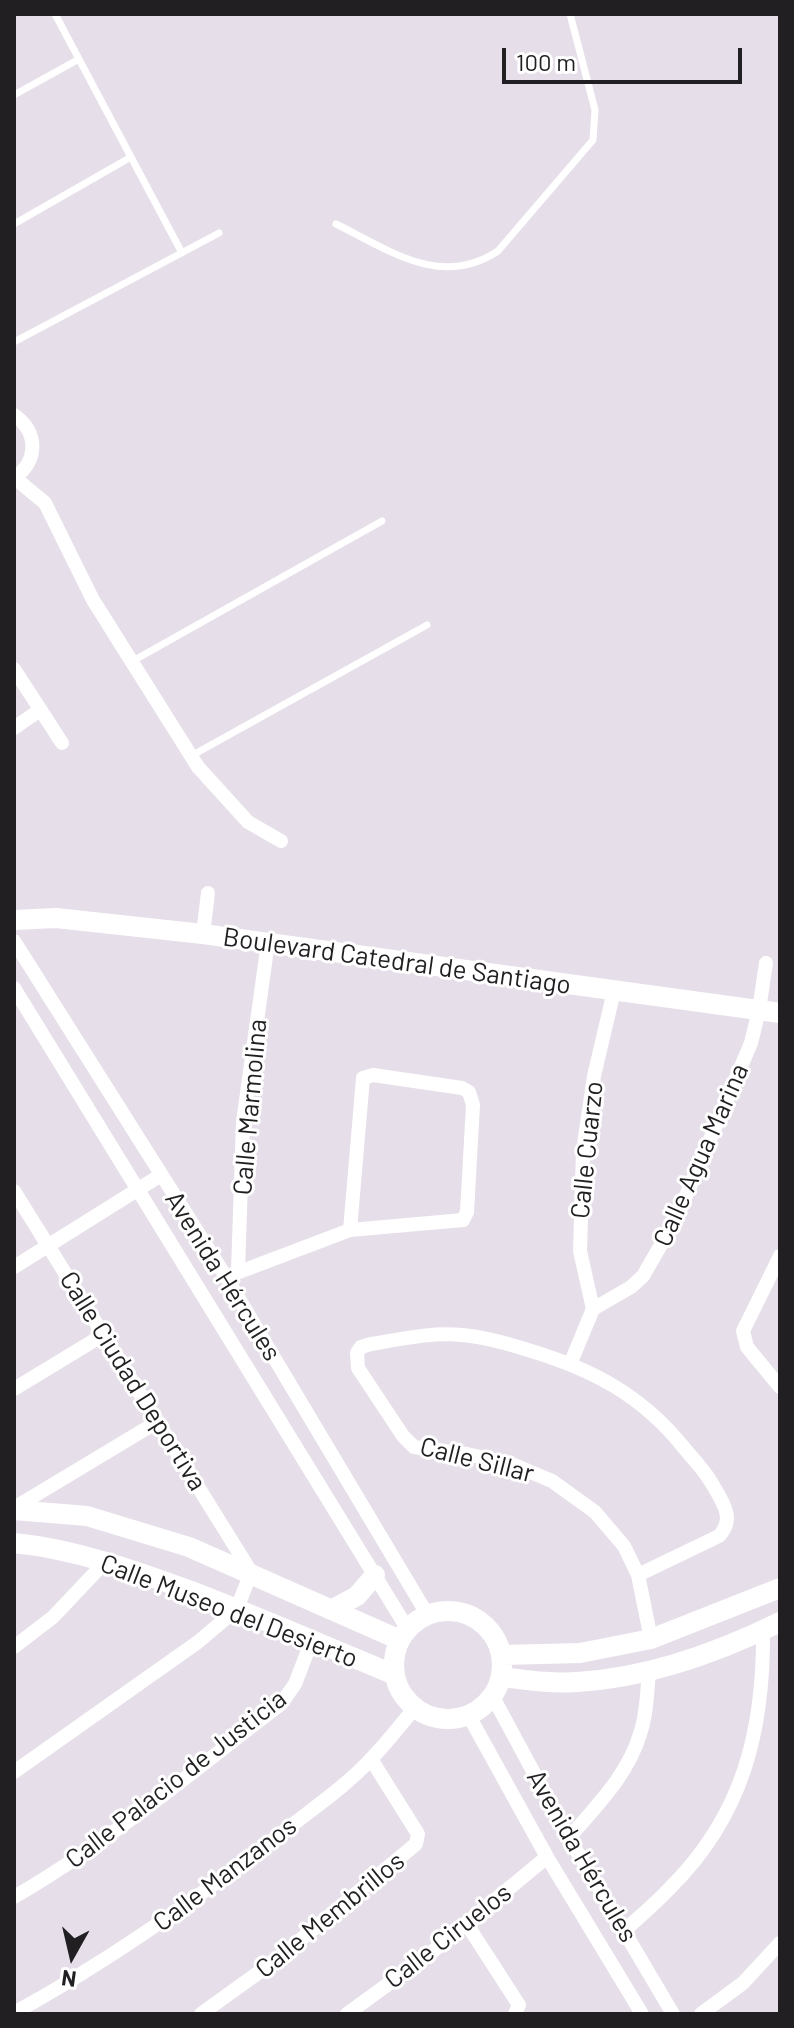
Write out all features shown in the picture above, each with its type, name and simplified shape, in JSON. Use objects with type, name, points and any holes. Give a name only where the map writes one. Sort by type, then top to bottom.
[{"type":"street","points":[[14,415],[30,430],[33,442],[30,463],[14,478],[45,503],[93,600],[191,756],[248,822],[281,841]]},
{"type":"street","points":[[14,669],[62,743]]},
{"type":"street","points":[[14,728],[40,710]]},
{"type":"street","points":[[203,934],[208,893]]},
{"type":"street","name":"Boulevard Catedral de Santiago","points":[[14,920],[56,918],[203,934],[770,1012]]},
{"type":"street","name":"Avenida Hércules","points":[[14,941],[161,1175],[232,1274],[427,1614]]},
{"type":"street","name":"Calle Marmolina","points":[[232,1274],[243,1122],[268,942]]},
{"type":"street","name":"Calle Agua Marina","points":[[593,1309],[631,1287],[654,1261],[688,1193],[735,1082],[770,1012],[766,963]]},
{"type":"street","name":"Avenida Hércules","points":[[14,988],[345,1525],[375,1575],[404,1634]]},
{"type":"street","name":"Calle Cuarzo","points":[[593,1309],[580,1251],[583,1151],[594,1076],[614,991]]},
{"type":"street","points":[[232,1274],[350,1230],[463,1220],[467,1212],[473,1105],[469,1092],[462,1088],[373,1075],[363,1078],[350,1230]]},
{"type":"street","points":[[14,1267],[161,1175]]},
{"type":"street","name":"Calle Ciudad Deportiva","points":[[14,1191],[251,1572]]},
{"type":"street","points":[[780,1256],[743,1331],[747,1347],[780,1387]]},
{"type":"street","points":[[571,1362],[593,1309]]},
{"type":"street","name":"Calle Sillar","points":[[638,1575],[719,1536],[726,1528],[727,1510],[708,1477],[671,1431],[626,1391],[571,1362],[494,1340],[435,1334],[361,1347],[357,1353],[358,1368],[408,1442],[422,1449],[467,1454],[514,1465],[552,1481],[595,1512],[624,1546],[638,1575],[651,1639]]},
{"type":"street","points":[[14,1389],[103,1335]]},
{"type":"street","points":[[14,1509],[157,1422]]},
{"type":"street","name":"Calle Museo del Desierto","points":[[14,1509],[87,1516],[189,1547],[331,1610],[404,1634]]},
{"type":"street","name":"Calle Museo del Desierto","points":[[14,1543],[106,1561],[237,1609],[395,1675]]},
{"type":"street","points":[[14,1647],[53,1617],[106,1561]]},
{"type":"street","points":[[14,1772],[198,1642],[237,1609],[251,1572]]},
{"type":"street","points":[[331,1610],[357,1596],[375,1575]]},
{"type":"street","points":[[503,1655],[580,1653],[651,1639],[780,1588]]},
{"type":"street","points":[[451,1610],[475,1617],[494,1633],[503,1655],[502,1677],[493,1697],[469,1716],[440,1719],[415,1708],[402,1693],[395,1675],[395,1653],[404,1634],[427,1614],[451,1610]]},
{"type":"street","points":[[502,1677],[580,1682],[649,1671],[694,1658],[772,1626]]},
{"type":"street","points":[[624,1931],[671,1888],[708,1843],[736,1794],[757,1728],[772,1626]]},
{"type":"street","name":"Calle Palacio de Justicia","points":[[14,1897],[116,1830],[281,1704],[295,1684],[312,1640]]},
{"type":"street","points":[[569,1838],[620,1777],[633,1755],[645,1711],[649,1671]]},
{"type":"street","name":"Avenida Hércules","points":[[493,1697],[569,1838],[673,2014]]},
{"type":"street","name":"Calle Manzanos","points":[[14,2013],[151,1930],[234,1870],[347,1781],[371,1759],[415,1708]]},
{"type":"street","name":"Avenida Hércules","points":[[469,1716],[547,1857],[642,2014]]},
{"type":"street","name":"Calle Membrillos","points":[[201,2014],[276,1960],[416,1844],[418,1834],[371,1759]]},
{"type":"street","name":"Calle Ciruelos","points":[[347,2014],[547,1857]]},
{"type":"street","points":[[466,1923],[519,2005],[515,2014]]},
{"type":"street","points":[[701,2014],[743,1983],[780,1943]]},
{"type":"lane","points":[[55,14],[182,253]]},
{"type":"lane","points":[[336,224],[413,262],[438,268],[461,268],[481,262],[498,251],[593,140],[595,110],[570,14]]},
{"type":"lane","points":[[14,95],[79,59]]},
{"type":"lane","points":[[14,224],[131,157]]},
{"type":"lane","points":[[14,342],[219,233]]},
{"type":"lane","points":[[131,662],[382,521]]},
{"type":"lane","points":[[191,756],[427,625]]}]
